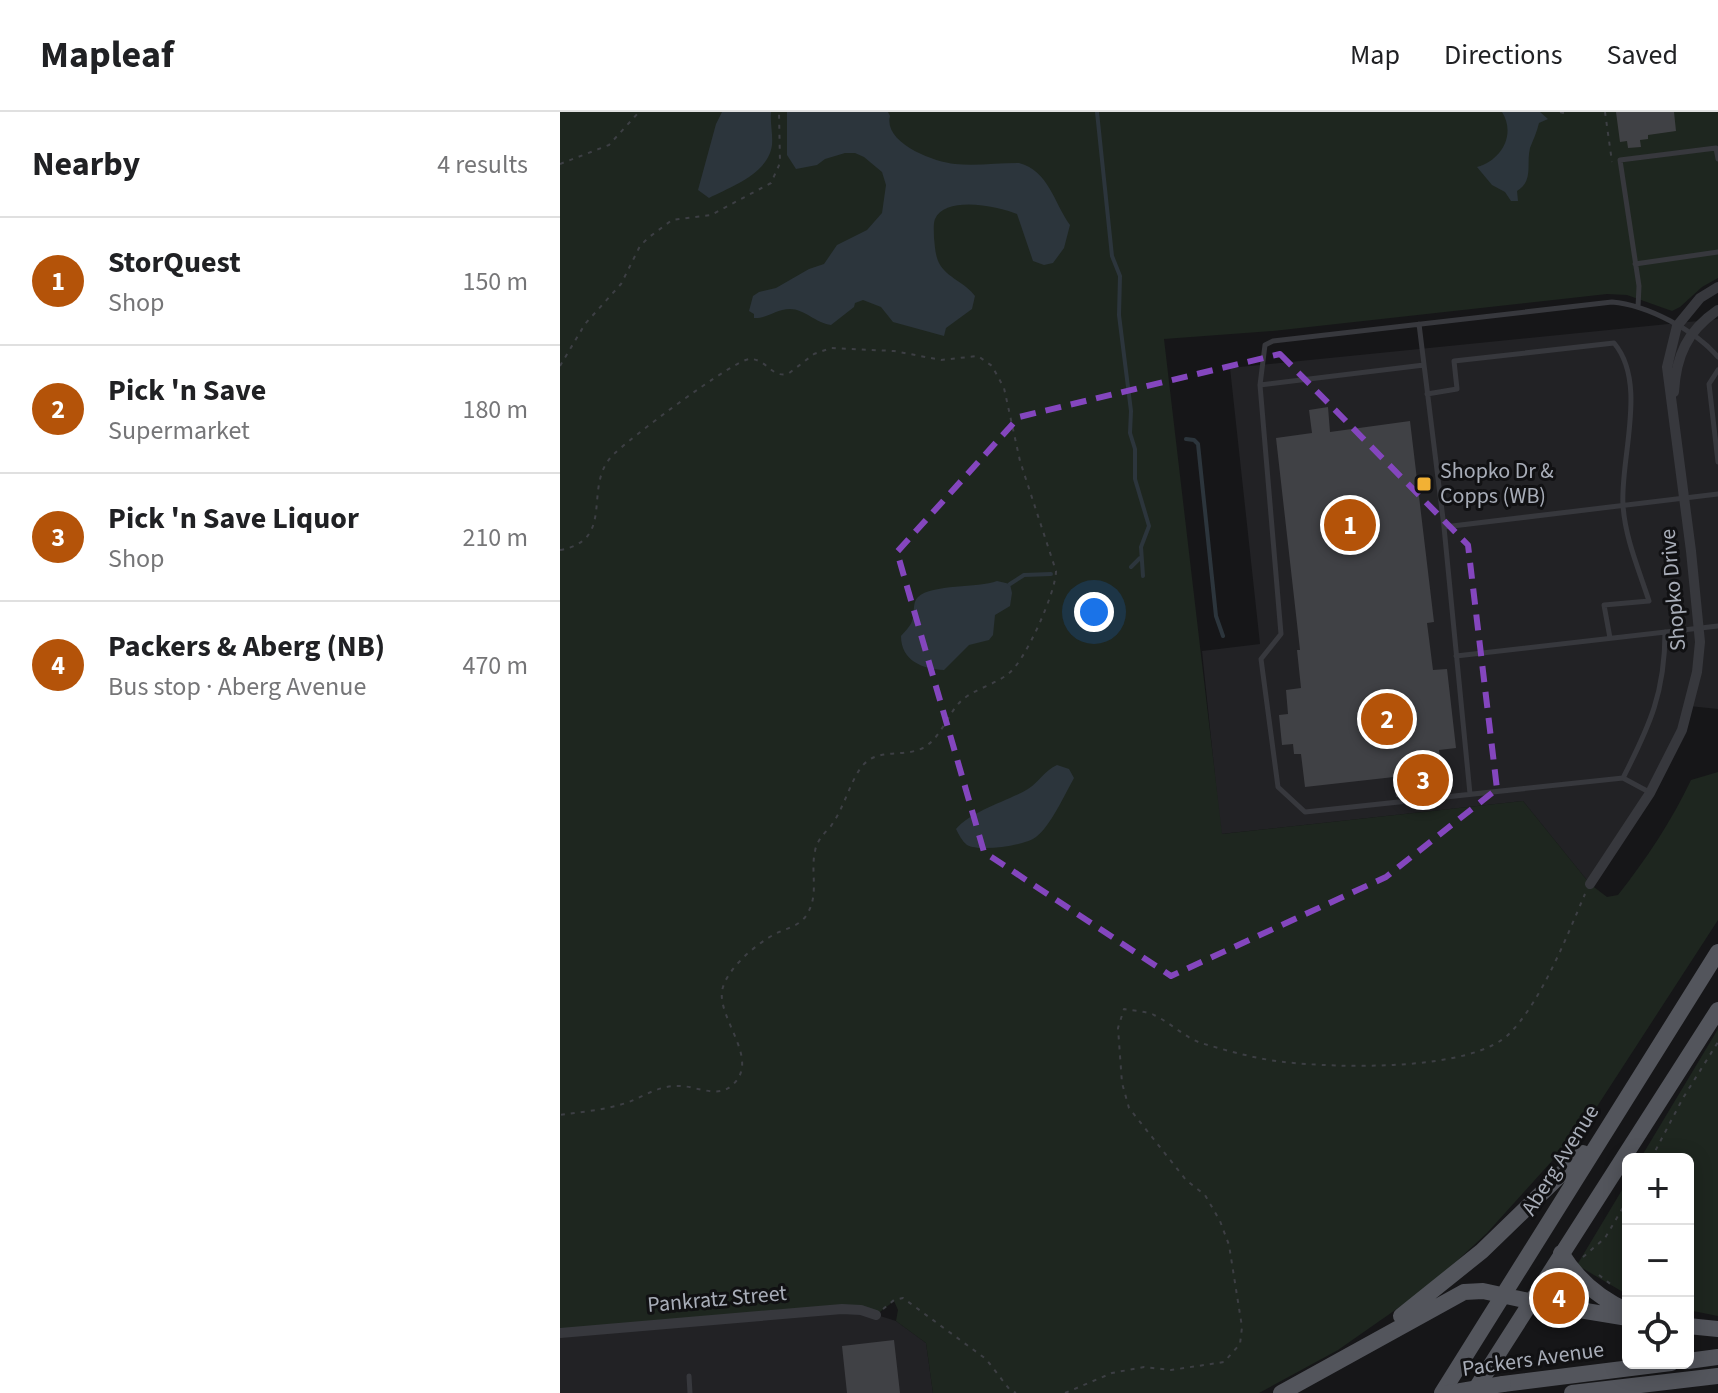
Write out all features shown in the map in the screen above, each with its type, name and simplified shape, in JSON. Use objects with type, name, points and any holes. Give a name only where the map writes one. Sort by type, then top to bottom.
[{"type":"main road","name":"Aberg Avenue","points":[[1442,1393],[1718,952]]},
{"type":"main road","points":[[1473,1393],[1718,1010]]},
{"type":"main road","points":[[1339,1360],[1420,1303],[1482,1251],[1603,1132]]},
{"type":"main road","points":[[1561,1253],[1582,1281],[1622,1308]]},
{"type":"main road","points":[[1281,1393],[1459,1294],[1479,1291],[1622,1317]]},
{"type":"main road","points":[[1694,1327],[1718,1329]]},
{"type":"main road","points":[[1450,1393],[1468,1365],[1471,1347]]},
{"type":"main road","points":[[1694,1360],[1718,1357]]},
{"type":"main road","name":"Packers Avenue","points":[[1450,1393],[1623,1369]]},
{"type":"main road","name":"Packers Avenue","points":[[1572,1393],[1718,1376]]},
{"type":"street","name":"Shopko Drive","points":[[1590,884],[1650,793],[1686,717],[1697,672],[1699,628],[1667,367],[1677,326],[1700,298],[1718,287]]},
{"type":"street","name":"Shopko Drive","points":[[1673,410],[1679,357],[1690,335],[1718,310]]},
{"type":"street","name":"Pankratz Street","points":[[560,1333],[842,1309],[876,1315]]},
{"type":"lane","points":[[1638,307],[1639,286],[1620,160],[1716,148],[1718,159]]},
{"type":"lane","points":[[1635,264],[1718,252]]},
{"type":"lane","points":[[1650,793],[1623,778],[1305,812],[1278,787],[1261,659],[1281,634],[1260,385],[1262,352],[1265,345],[1273,341],[1612,302],[1638,307],[1677,326],[1718,357]]},
{"type":"lane","points":[[1419,324],[1444,527],[1470,794]]},
{"type":"lane","points":[[1427,394],[1457,389],[1454,361],[1614,343],[1623,353],[1631,404],[1623,506],[1649,601],[1604,605],[1610,638]]},
{"type":"lane","points":[[1260,385],[1424,365]]},
{"type":"lane","points":[[1718,370],[1709,384],[1715,410],[1718,462]]},
{"type":"lane","points":[[1444,527],[1718,494]]},
{"type":"lane","points":[[1456,656],[1718,626]]},
{"type":"lane","points":[[1623,778],[1649,728],[1659,695],[1665,664],[1665,632]]},
{"type":"lane","points":[[689,1376],[690,1393]]},
{"type":"path","points":[[560,164],[609,145],[639,112]]},
{"type":"path","points":[[560,366],[585,324],[621,284],[640,246],[648,238],[672,220],[711,215],[771,183],[780,163],[779,112]]},
{"type":"path","points":[[1560,112],[1568,114]]},
{"type":"path","points":[[1605,112],[1611,161],[1621,165]]},
{"type":"path","points":[[560,550],[581,544],[591,532],[603,469],[615,453],[684,398],[742,360],[755,359],[782,376],[822,349],[879,350],[941,360],[978,356],[992,366],[1009,399],[1020,461],[1056,571],[1054,587],[1019,664],[1008,675],[964,699],[928,745],[913,752],[878,755],[865,763],[837,817],[818,841],[814,856],[813,895],[807,914],[793,927],[765,941],[726,979],[723,1007],[742,1058],[733,1084],[720,1092],[677,1086],[662,1088],[623,1104],[560,1115]]},
{"type":"path","points":[[1065,1393],[1112,1373],[1144,1367],[1171,1370],[1224,1362],[1240,1344],[1242,1327],[1229,1245],[1220,1221],[1205,1195],[1186,1180],[1129,1108],[1122,1083],[1118,1028],[1124,1009],[1152,1013],[1199,1042],[1255,1058],[1287,1063],[1392,1065],[1459,1058],[1484,1050],[1509,1034],[1542,987],[1590,884]]},
{"type":"path","points":[[1654,1153],[1683,1098],[1718,1042]]},
{"type":"path","points":[[1599,1275],[1618,1290]]},
{"type":"path","points":[[876,1315],[894,1300],[903,1298],[986,1359],[1010,1390],[1016,1393]]},
{"type":"highlighted area","points":[[1280,354],[1468,545],[1497,789],[1386,877],[1171,976],[984,852],[897,552],[1019,417]]},
{"type":"shaded area","points":[[560,112],[1718,112],[1718,278],[1672,311],[1627,295],[1607,294],[1273,331],[1164,339],[1222,834],[1523,801],[1590,884],[1607,897],[1618,895],[1639,867],[1667,825],[1691,780],[1718,772],[1718,920],[1587,1122],[1487,1233],[1431,1285],[1338,1350],[1259,1393],[933,1393],[926,1343],[896,1321],[898,1310],[894,1301],[876,1315],[861,1310],[560,1333]]},
{"type":"shaded area","points":[[722,112],[771,112],[772,145],[764,164],[756,171],[709,198],[698,190]]},
{"type":"shaded area","points":[[787,112],[888,112],[894,135],[923,155],[955,164],[1019,163],[1029,167],[1044,180],[1070,225],[1064,248],[1053,263],[1044,265],[1033,261],[1017,214],[973,204],[950,207],[934,221],[937,257],[947,273],[975,296],[972,309],[946,328],[944,336],[893,322],[881,307],[863,300],[855,303],[831,325],[790,309],[754,318],[749,311],[753,296],[824,264],[837,245],[867,230],[882,213],[886,185],[882,172],[864,157],[845,153],[817,165],[796,169],[787,155]]},
{"type":"shaded area","points":[[1502,112],[1540,112],[1548,119],[1539,123],[1530,148],[1528,177],[1517,191],[1518,201],[1511,201],[1477,167],[1493,159],[1504,145],[1508,129]]},
{"type":"shaded area","points":[[1718,319],[1718,709],[1689,706],[1682,730],[1590,884],[1523,801],[1221,834],[1202,651],[1260,644],[1230,368]]},
{"type":"shaded area","points":[[997,581],[1010,584],[1012,593],[1010,606],[995,615],[993,635],[989,640],[969,645],[944,670],[928,668],[909,657],[901,636],[911,623],[918,597],[934,590]]},
{"type":"shaded area","points":[[1057,765],[1069,769],[1074,778],[1052,818],[1036,837],[1022,843],[991,848],[973,847],[964,842],[956,829],[963,823],[1028,789]]},
{"type":"shaded area","points":[[1718,1029],[1718,1316],[1694,1311],[1694,1153],[1644,1153]]},
{"type":"shaded area","points":[[1622,1190],[1622,1291],[1577,1265]]},
{"type":"shaded area","points":[[861,1310],[896,1321],[926,1343],[933,1393],[560,1393],[560,1333]]},
{"type":"building","points":[[1616,112],[1674,112],[1676,131],[1648,135],[1648,139],[1640,140],[1641,147],[1628,148],[1627,141],[1620,142]]},
{"type":"building","points":[[1328,407],[1330,432],[1410,421],[1434,622],[1427,623],[1433,670],[1447,669],[1456,748],[1439,750],[1444,792],[1396,797],[1394,777],[1305,787],[1301,754],[1294,754],[1293,744],[1282,745],[1279,715],[1288,714],[1286,690],[1301,688],[1297,650],[1300,650],[1276,438],[1312,433],[1309,410]]},
{"type":"building","points":[[894,1340],[900,1393],[847,1393],[842,1346]]},
{"type":"waterway","points":[[1097,112],[1112,256],[1120,276],[1119,315],[1131,411],[1130,433],[1135,449],[1135,479],[1149,526],[1141,547],[1143,576]]},
{"type":"waterway","points":[[1186,439],[1198,444],[1216,616],[1223,636]]},
{"type":"waterway","points":[[1131,567],[1140,558]]},
{"type":"waterway","points":[[1010,584],[1024,575],[1051,574]]},
{"type":"place","name":"Shopko Dr & Copps (WB)","points":[[1424,484]]},
{"type":"place","name":"StorQuest","points":[[1350,525]]},
{"type":"place","name":"Pick 'n Save","points":[[1387,719]]},
{"type":"place","name":"Pick 'n Save Liquor","points":[[1423,780]]},
{"type":"place","name":"Packers & Aberg (NB)","points":[[1559,1298]]}]
